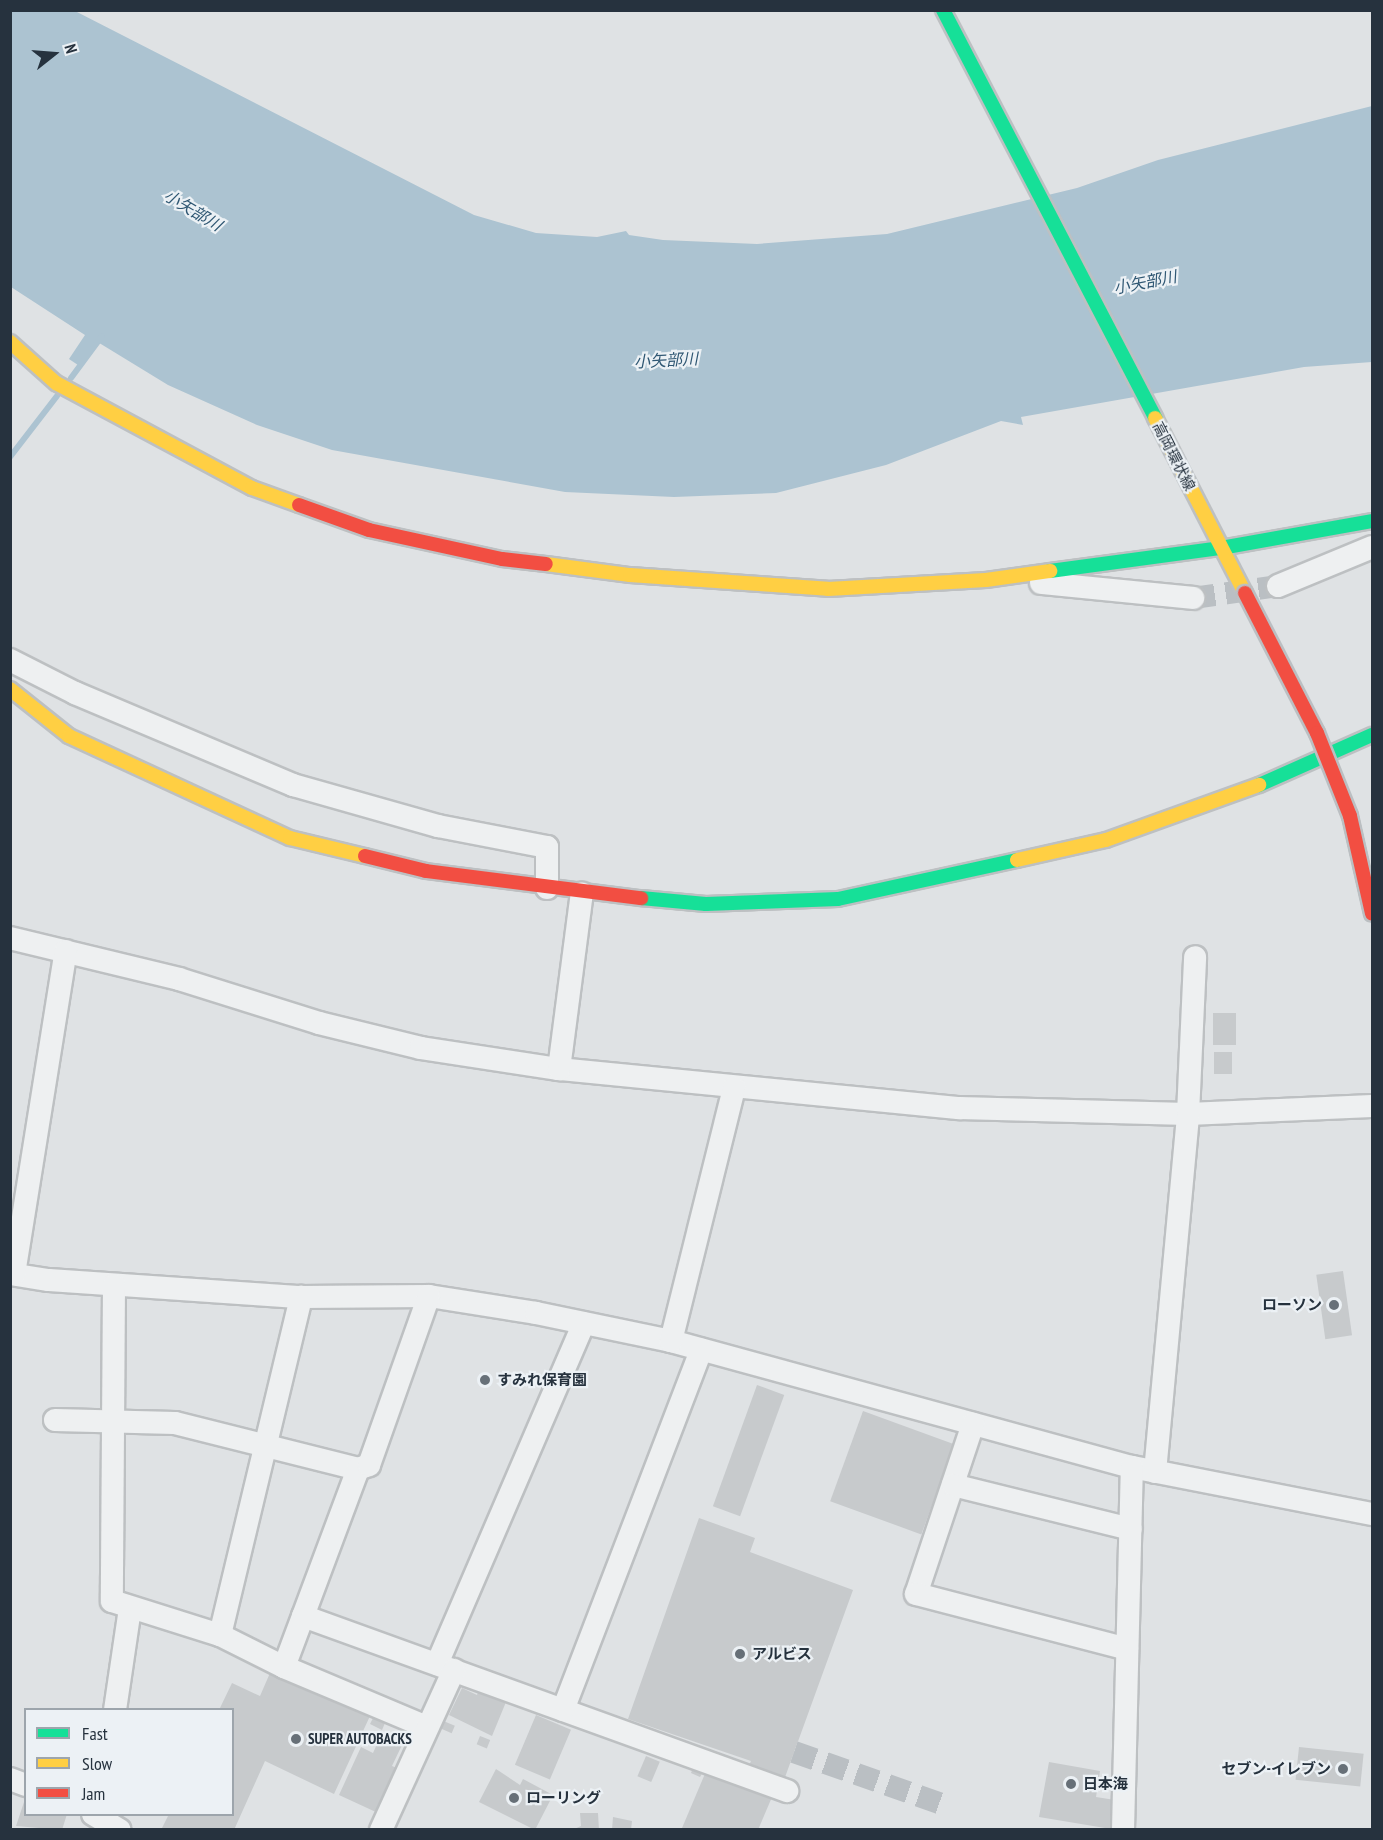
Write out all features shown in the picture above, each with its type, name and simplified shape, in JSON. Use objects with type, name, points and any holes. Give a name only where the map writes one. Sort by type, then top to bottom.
[{"type":"street","name":"高岡環状線","points":[[943,10],[1317,734],[1346,805],[1372,914]]},
{"type":"street","points":[[10,342],[56,383],[252,488],[369,530],[502,559],[701,581],[828,589],[986,580],[1221,548],[1372,521]]},
{"type":"street","points":[[1278,586],[1372,547]]},
{"type":"street","points":[[986,580],[1193,598]]},
{"type":"street","points":[[10,660],[75,693],[292,785],[438,826],[547,847],[547,888]]},
{"type":"street","points":[[10,689],[69,736],[290,838],[426,871],[582,893],[706,904],[838,899],[1106,840],[1231,798],[1372,735]]},
{"type":"street","points":[[559,1069],[582,893]]},
{"type":"street","points":[[10,938],[66,951],[421,1048],[559,1069],[734,1088],[959,1108],[1188,1114],[1372,1106]]},
{"type":"street","points":[[66,951],[13,1274],[114,1285],[301,1297],[429,1296],[584,1323],[671,1341],[1132,1467],[1372,1514]]},
{"type":"street","points":[[1155,1472],[1188,1114],[1195,957]]},
{"type":"street","points":[[671,1341],[734,1088]]},
{"type":"street","points":[[114,1285],[112,1600],[129,1608],[220,1635],[284,1667],[427,1727]]},
{"type":"street","points":[[55,1420],[175,1423],[266,1444],[358,1469],[369,1466],[429,1296]]},
{"type":"street","points":[[220,1635],[301,1297]]},
{"type":"street","points":[[381,1830],[427,1727],[446,1667],[584,1323]]},
{"type":"street","points":[[563,1710],[701,1350]]},
{"type":"street","points":[[973,1424],[916,1594],[1127,1649]]},
{"type":"street","points":[[1123,1830],[1132,1467]]},
{"type":"street","points":[[284,1667],[358,1469]]},
{"type":"street","points":[[953,1485],[1131,1529]]},
{"type":"street","points":[[115,1708],[129,1608]]},
{"type":"street","points":[[303,1616],[788,1791]]},
{"type":"street","points":[[97,1816],[120,1830]]},
{"type":"water","name":"小矢部川","points":[[10,11],[75,11],[474,215],[536,233],[597,237],[626,231],[629,235],[663,240],[757,244],[887,234],[1077,188],[1158,160],[1372,106],[1372,362],[1304,367],[1021,417],[1023,425],[1001,421],[886,465],[776,493],[674,497],[565,492],[332,450],[257,425],[168,385],[96,341],[78,365],[69,359],[85,335],[11,287]]},
{"type":"building","points":[[1213,1013],[1236,1013],[1236,1045],[1213,1045]]},
{"type":"building","points":[[1214,1052],[1232,1052],[1232,1074],[1214,1074]]},
{"type":"building","name":"ローソン","points":[[1343,1271],[1352,1335],[1325,1339],[1316,1275]]},
{"type":"building","points":[[757,1385],[784,1395],[740,1516],[713,1506]]},
{"type":"building","points":[[863,1411],[954,1444],[921,1534],[830,1501]]},
{"type":"building","name":"アルビス","points":[[699,1518],[755,1538],[750,1552],[853,1590],[784,1780],[748,1768],[751,1761],[628,1719]]},
{"type":"building","name":"SUPER AUTOBACKS","points":[[270,1673],[370,1716],[334,1794],[265,1761],[234,1830],[161,1830],[168,1816],[234,1816],[234,1708],[220,1708],[232,1683],[260,1696]]},
{"type":"building","points":[[462,1688],[477,1695],[479,1689],[506,1702],[492,1736],[449,1715]]},
{"type":"building","points":[[536,1715],[571,1730],[550,1780],[515,1765]]},
{"type":"building","points":[[373,1718],[385,1723],[382,1730],[370,1724]]},
{"type":"building","points":[[441,1720],[455,1726],[452,1733],[438,1727]]},
{"type":"building","points":[[381,1735],[402,1745],[392,1766],[397,1768],[395,1776],[378,1813],[339,1795],[361,1747],[373,1753]]},
{"type":"building","points":[[480,1736],[490,1740],[487,1748],[477,1744]]},
{"type":"building","points":[[1299,1747],[1364,1754],[1360,1787],[1296,1780]]},
{"type":"building","points":[[646,1756],[660,1762],[651,1782],[637,1776]]},
{"type":"building","name":"日本海","points":[[1049,1762],[1100,1771],[1096,1797],[1115,1800],[1111,1829],[1039,1817]]},
{"type":"building","points":[[693,1768],[703,1772],[700,1777],[691,1773]]},
{"type":"building","points":[[496,1769],[520,1785],[523,1779],[553,1795],[535,1830],[479,1802]]},
{"type":"building","points":[[707,1769],[772,1797],[758,1830],[682,1828]]},
{"type":"building","points":[[24,1802],[24,1816],[66,1816],[62,1830],[16,1826]]},
{"type":"building","points":[[580,1813],[598,1813],[599,1830],[572,1830],[581,1826]]},
{"type":"building","points":[[613,1817],[632,1821],[631,1830],[612,1830]]},
{"type":"waterway","points":[[71,378],[102,336]]},
{"type":"waterway","points":[[10,457],[57,396]]},
{"type":"tunnel","points":[[1193,598],[1278,586]]},
{"type":"tunnel","points":[[794,1752],[942,1804]]},
{"type":"traffic: fast","points":[[943,10],[1155,418]]},
{"type":"traffic: fast","points":[[1050,571],[1221,548],[1372,521]]},
{"type":"traffic: fast","points":[[1259,785],[1372,735]]},
{"type":"traffic: fast","points":[[641,898],[706,904],[838,899],[1017,860]]},
{"type":"traffic: slow","points":[[10,342],[56,383],[252,488],[299,505]]},
{"type":"traffic: slow","points":[[1155,418],[1245,593]]},
{"type":"traffic: slow","points":[[546,564],[630,575],[828,589],[986,580],[1050,571]]},
{"type":"traffic: slow","points":[[10,689],[69,736],[290,838],[365,856]]},
{"type":"traffic: slow","points":[[1017,860],[1106,840],[1259,785]]},
{"type":"traffic: jam","points":[[299,505],[369,530],[502,559],[546,564]]},
{"type":"traffic: jam","points":[[1245,593],[1317,733],[1350,816],[1372,914]]},
{"type":"traffic: jam","points":[[365,856],[426,871],[641,898]]},
{"type":"place","name":"ローソン","points":[[1334,1305]]},
{"type":"place","name":"すみれ保育園","points":[[485,1380]]},
{"type":"place","name":"アルビス","points":[[740,1654]]},
{"type":"place","name":"SUPER AUTOBACKS","points":[[296,1739]]},
{"type":"place","name":"セブン-イレブン","points":[[1343,1769]]},
{"type":"place","name":"日本海","points":[[1071,1784]]},
{"type":"place","name":"ローリング","points":[[514,1798]]}]
